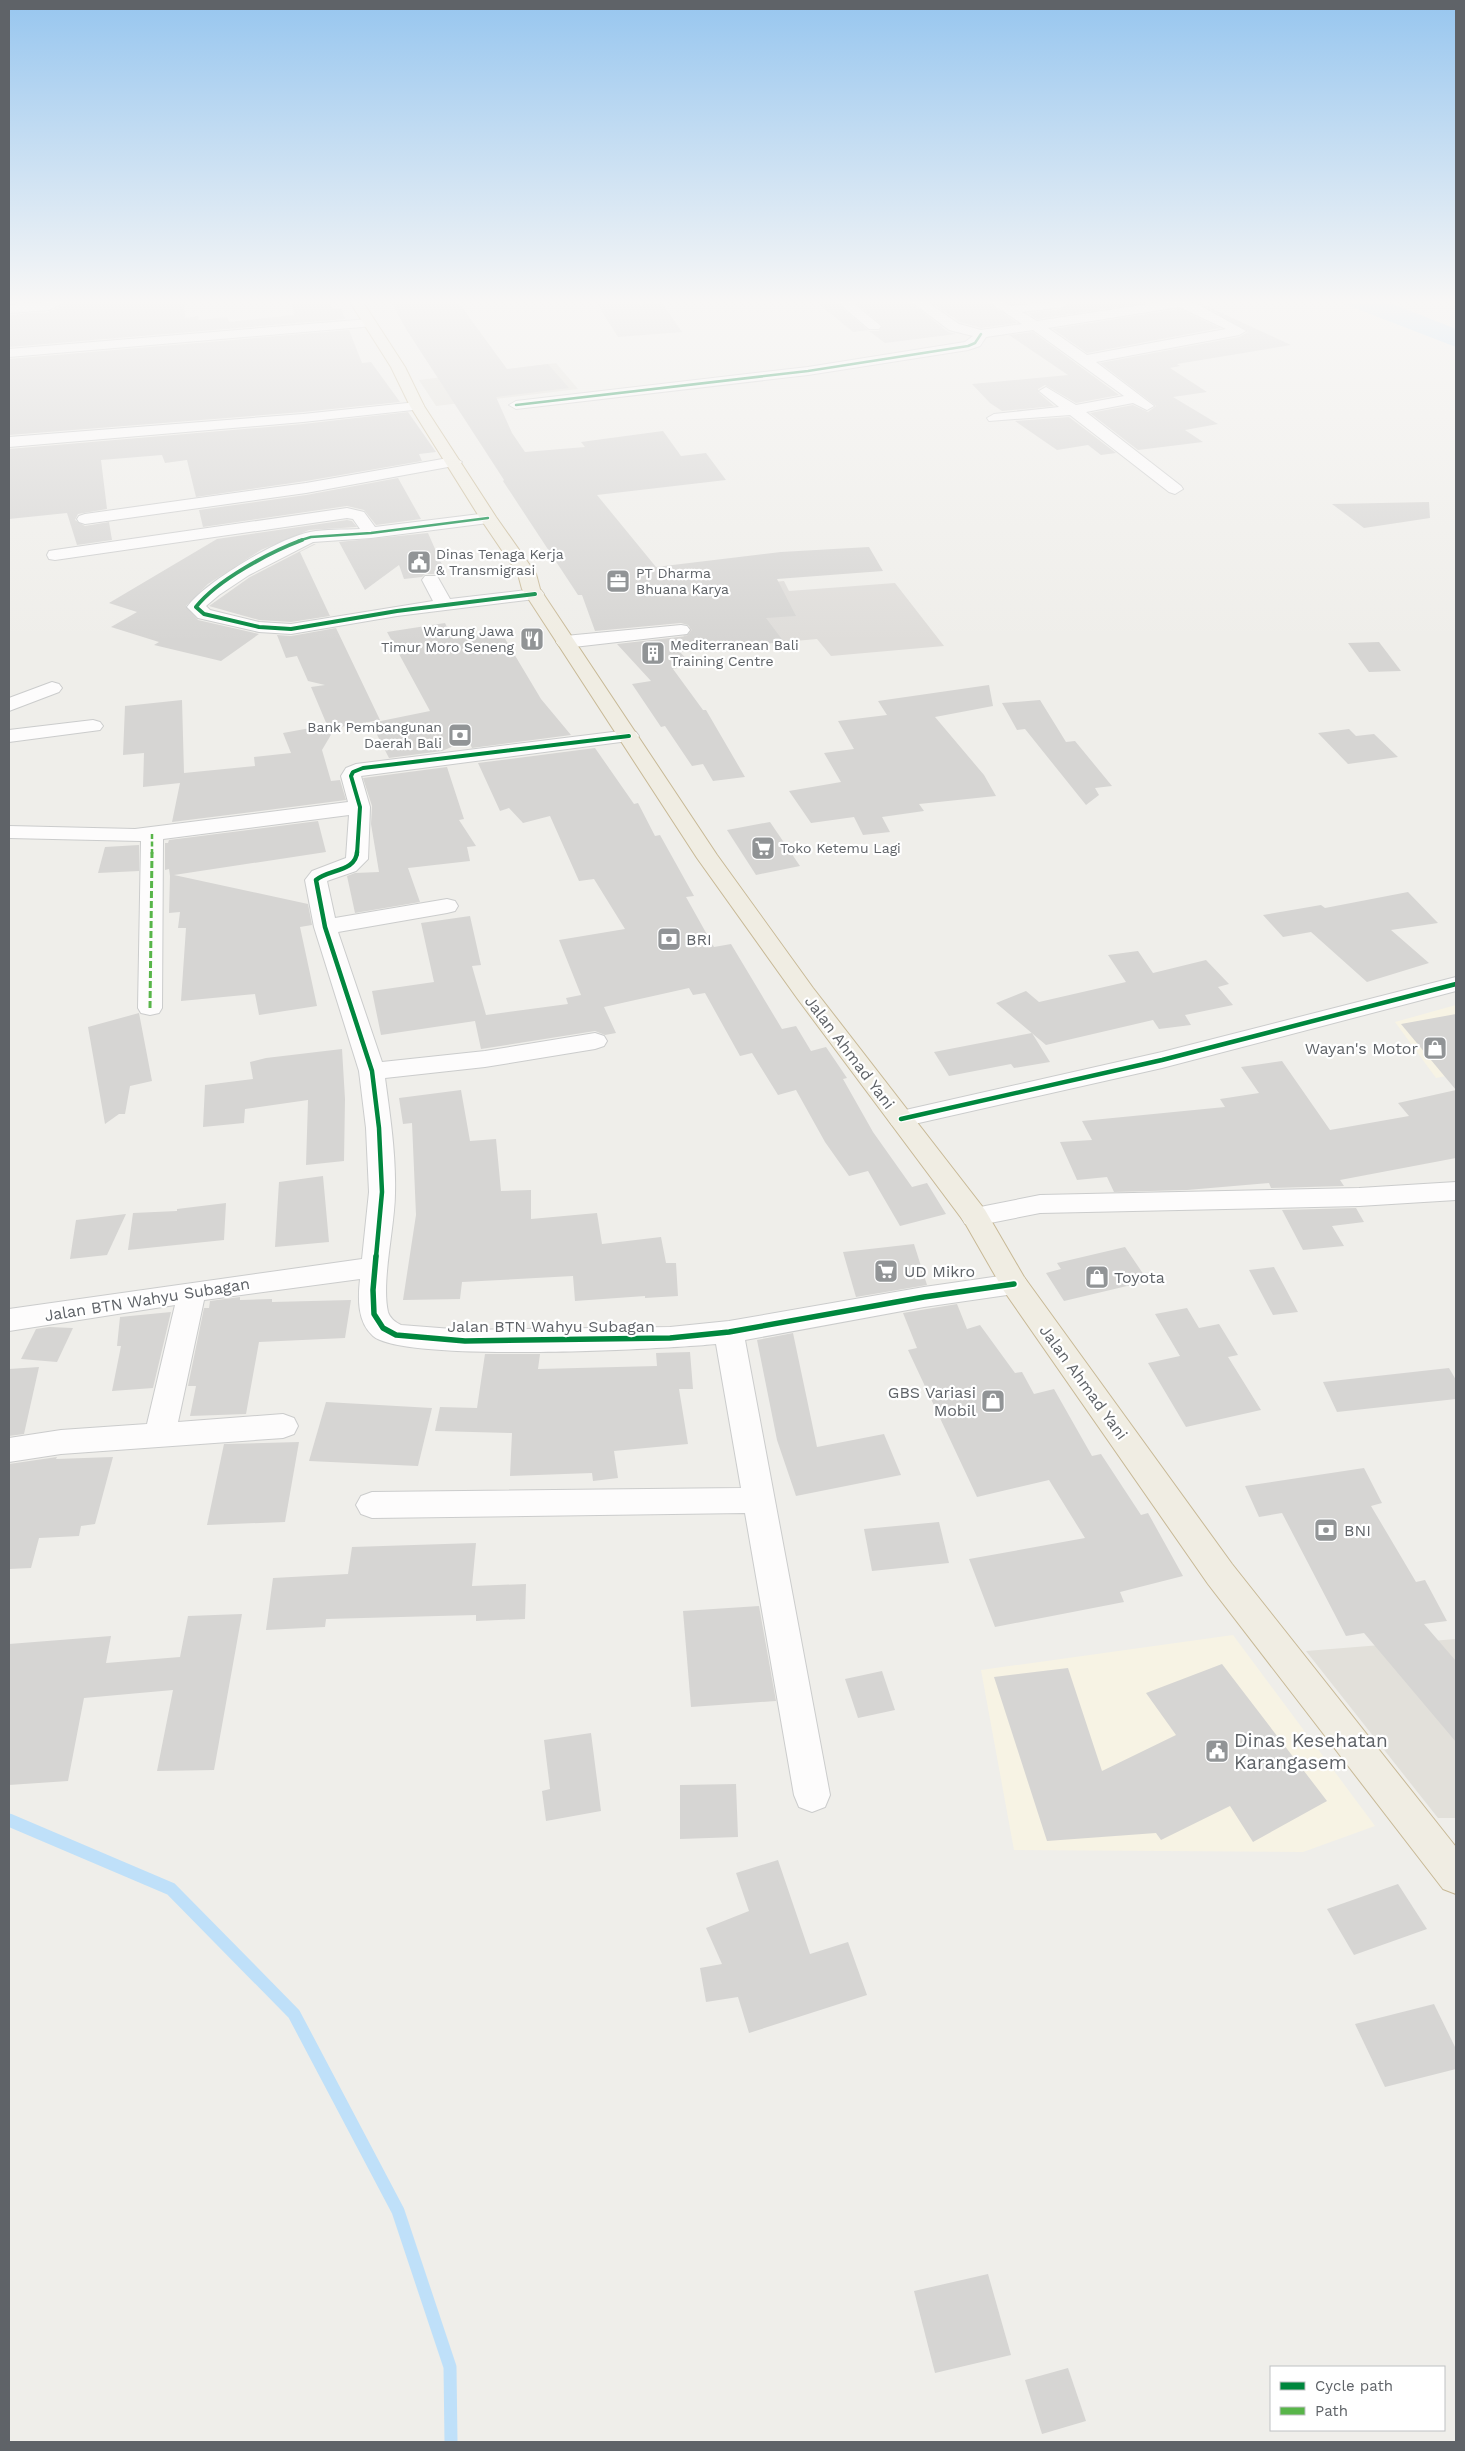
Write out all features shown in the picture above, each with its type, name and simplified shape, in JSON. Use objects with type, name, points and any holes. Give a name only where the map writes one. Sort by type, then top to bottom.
[{"type":"highway","name":"Jalan Ahmad Yani","points":[[422,413],[488,518],[527,574],[531,589],[536,594],[565,642],[708,858],[805,992],[975,1217],[1014,1284],[1220,1574],[1450,1859]]},
{"type":"street","points":[[9,442],[347,413]]},
{"type":"street","points":[[994,418],[1040,413]]},
{"type":"street","points":[[1077,413],[1175,489]]},
{"type":"street","points":[[85,519],[306,488],[454,462]]},
{"type":"street","points":[[55,555],[347,513],[358,515],[371,533]]},
{"type":"street","points":[[488,518],[371,533],[311,537],[299,541],[217,588],[202,599],[196,607],[204,614],[278,629],[302,628],[444,605],[536,594]]},
{"type":"street","points":[[431,580],[444,605]]},
{"type":"street","points":[[565,642],[681,630]]},
{"type":"street","points":[[9,705],[52,688]]},
{"type":"street","points":[[9,736],[93,726]]},
{"type":"street","name":"Jalan BTN Wahyu Subagan","points":[[629,736],[363,768],[353,772],[352,782],[360,807],[358,848],[354,863],[326,872],[316,880],[325,927],[372,1072],[379,1128],[382,1192],[374,1267],[374,1314],[383,1328],[396,1335],[465,1341],[581,1341],[670,1338],[729,1332],[924,1297],[1014,1284]]},
{"type":"street","points":[[9,832],[102,836],[152,833],[360,807]]},
{"type":"street","points":[[150,1008],[152,833]]},
{"type":"street","points":[[325,927],[447,906]]},
{"type":"street","points":[[900,1119],[1162,1060],[1456,984]]},
{"type":"street","points":[[372,1072],[486,1059],[594,1041]]},
{"type":"street","points":[[975,1217],[1030,1206],[1057,1203],[1359,1197],[1456,1192]]},
{"type":"street","name":"Jalan BTN Wahyu Subagan","points":[[9,1320],[374,1267]]},
{"type":"street","points":[[160,1435],[192,1292]]},
{"type":"street","points":[[729,1332],[812,1795]]},
{"type":"street","points":[[9,1450],[61,1442],[283,1426]]},
{"type":"street","points":[[372,1504],[672,1503],[759,1500]]},
{"type":"shaded area","points":[[784,581],[789,591],[895,583],[944,646],[831,656],[817,639],[729,647],[684,637],[681,628],[703,626],[686,590]]},
{"type":"shaded area","name":"Wayan's Motor","points":[[1456,1005],[1456,1074],[1436,1078],[1395,1022]]},
{"type":"shaded area","points":[[1233,1635],[1375,1826],[1303,1852],[1014,1850],[981,1670]]},
{"type":"shaded area","points":[[1456,1639],[1456,1818],[1438,1818],[1306,1651]]},
{"type":"building","points":[[9,413],[285,413],[9,435]]},
{"type":"building","points":[[409,413],[436,452],[419,454],[422,461],[306,481],[196,497],[187,460],[165,463],[162,455],[101,460],[107,509],[78,514],[75,520],[85,526],[109,522],[112,540],[77,545],[67,513],[9,519],[9,449]]},
{"type":"building","points":[[461,413],[503,413],[512,433],[525,452],[585,447],[581,442],[663,431],[681,456],[706,453],[726,480],[597,495],[656,567],[781,552],[869,547],[883,571],[777,579],[796,616],[766,618],[784,642],[680,652],[692,665],[673,669],[703,710],[706,710],[745,777],[713,781],[703,764],[692,766],[665,726],[661,727],[632,684],[651,681],[617,644],[687,636],[692,630],[688,625],[681,623],[595,631],[582,595],[578,595]]},
{"type":"building","points":[[1090,413],[1200,413],[1218,424],[1185,430],[1203,442],[1138,450]]},
{"type":"building","points":[[1069,417],[1116,453],[1101,455],[1088,445],[1057,450],[1015,421]]},
{"type":"building","points":[[398,478],[421,519],[376,525],[364,510],[347,506],[203,527],[199,510],[306,495]]},
{"type":"building","points":[[1429,502],[1430,518],[1364,528],[1332,504]]},
{"type":"building","points":[[347,520],[352,521],[357,527],[309,530],[261,550],[208,584],[186,606],[198,620],[259,634],[221,661],[154,645],[159,642],[111,627],[137,612],[109,603],[217,539]]},
{"type":"building","points":[[428,533],[446,574],[425,574],[422,577],[404,579],[399,565],[365,590],[339,542]]},
{"type":"building","points":[[314,544],[316,544],[300,552],[330,616],[291,622],[259,620],[209,606],[250,577]]},
{"type":"building","points":[[445,623],[453,639],[501,632],[541,699],[571,735],[472,748],[468,740],[442,751],[389,758],[371,723],[430,711],[387,632]]},
{"type":"building","points":[[336,628],[380,720],[335,728],[322,750],[331,781],[340,780],[346,800],[172,822],[180,783],[143,787],[144,753],[123,755],[125,706],[182,700],[184,773],[255,766],[254,757],[291,753],[283,733],[327,725],[311,687],[325,685],[308,681],[297,656],[286,658],[277,635],[291,636]]},
{"type":"building","points":[[1379,642],[1401,671],[1369,672],[1348,643]]},
{"type":"building","points":[[989,685],[993,706],[935,717],[984,775],[996,796],[919,804],[924,811],[882,817],[890,832],[863,835],[854,817],[811,823],[789,791],[841,782],[824,753],[854,749],[838,721],[887,715],[878,701]]},
{"type":"building","points":[[1040,700],[1066,742],[1075,741],[1112,786],[1095,788],[1099,795],[1086,805],[1025,729],[1017,730],[1002,703]]},
{"type":"building","points":[[1349,729],[1356,736],[1374,734],[1398,757],[1348,764],[1318,733]]},
{"type":"building","points":[[595,748],[634,804],[638,803],[655,836],[660,835],[694,896],[686,897],[714,947],[731,944],[782,1029],[796,1026],[811,1051],[826,1047],[847,1078],[843,1079],[873,1132],[912,1187],[927,1183],[946,1214],[900,1226],[868,1171],[849,1176],[825,1142],[796,1090],[778,1095],[752,1053],[740,1056],[705,993],[693,995],[689,988],[604,1007],[616,1033],[605,1035],[595,1031],[481,1049],[475,1021],[381,1035],[372,991],[434,982],[421,923],[470,916],[481,965],[472,966],[486,1015],[568,1004],[566,998],[581,995],[559,940],[625,929],[594,879],[579,881],[550,816],[523,823],[509,808],[500,811],[478,763]]},
{"type":"building","points":[[447,767],[464,819],[459,820],[476,846],[467,847],[470,861],[408,868],[420,902],[355,913],[347,876],[355,873],[379,872],[371,824],[372,806],[363,778]]},
{"type":"building","points":[[318,821],[326,852],[174,875],[308,904],[312,925],[300,927],[317,1006],[259,1015],[255,994],[181,1001],[186,928],[178,928],[180,912],[169,913],[170,876],[169,869],[165,870],[165,843],[168,843],[169,840]]},
{"type":"building","name":"Toko Ketemu Lagi","points":[[770,822],[800,866],[756,875],[727,830]]},
{"type":"building","points":[[139,845],[139,871],[98,873],[105,847]]},
{"type":"building","points":[[1408,892],[1438,923],[1391,930],[1429,963],[1367,982],[1311,932],[1283,937],[1263,915],[1321,905],[1325,908]]},
{"type":"building","points":[[1138,951],[1153,973],[1206,960],[1229,984],[1218,987],[1233,1005],[1185,1015],[1191,1025],[1159,1029],[1153,1020],[1046,1045],[996,1003],[1026,991],[1039,1002],[1126,982],[1108,955]]},
{"type":"building","points":[[139,1013],[152,1081],[130,1086],[125,1114],[119,1114],[105,1124],[88,1027]]},
{"type":"building","name":"Wayan's Motor","points":[[1456,1014],[1456,1090],[1401,1024]]},
{"type":"building","points":[[1032,1033],[1050,1062],[1014,1068],[1011,1064],[949,1076],[934,1052]]},
{"type":"building","points":[[342,1049],[345,1099],[344,1161],[306,1165],[308,1100],[245,1109],[244,1123],[203,1127],[205,1085],[253,1079],[250,1062],[266,1058]]},
{"type":"building","points":[[1282,1061],[1330,1130],[1409,1116],[1398,1103],[1456,1090],[1456,1158],[1340,1180],[1344,1186],[1271,1188],[1269,1183],[1187,1190],[1114,1192],[1107,1177],[1077,1180],[1060,1142],[1092,1140],[1082,1121],[1225,1107],[1220,1099],[1259,1093],[1241,1067]]},
{"type":"building","points":[[461,1090],[470,1141],[496,1139],[501,1191],[531,1190],[531,1219],[597,1213],[602,1244],[661,1237],[666,1263],[676,1263],[678,1296],[645,1298],[645,1296],[575,1301],[573,1276],[462,1282],[460,1299],[403,1300],[416,1215],[412,1123],[403,1124],[399,1098]]},
{"type":"building","points":[[323,1176],[329,1242],[275,1247],[279,1182]]},
{"type":"building","points":[[226,1203],[224,1240],[128,1250],[133,1213],[177,1211],[177,1209]]},
{"type":"building","points":[[1356,1208],[1364,1222],[1332,1226],[1344,1246],[1303,1250],[1282,1210]]},
{"type":"building","points":[[126,1214],[107,1255],[70,1259],[76,1220]]},
{"type":"building","name":"UD Mikro","points":[[914,1244],[927,1285],[856,1297],[843,1252]]},
{"type":"building","name":"Toyota","points":[[1125,1247],[1148,1281],[1064,1301],[1046,1273],[1061,1269],[1057,1263]]},
{"type":"building","points":[[1274,1267],[1298,1312],[1273,1315],[1249,1270]]},
{"type":"building","points":[[240,1297],[240,1300],[272,1299],[272,1302],[351,1300],[345,1338],[259,1342],[246,1414],[190,1416],[196,1386],[188,1386],[204,1308],[209,1308],[210,1301]]},
{"type":"building","points":[[957,1304],[967,1329],[980,1325],[1015,1373],[1022,1372],[1034,1394],[1054,1389],[1092,1456],[1101,1454],[1141,1515],[1148,1513],[1183,1576],[1120,1592],[1124,1602],[995,1627],[969,1559],[1085,1538],[1049,1480],[977,1497],[908,1350],[917,1348],[903,1313]]},
{"type":"building","points":[[1187,1308],[1199,1328],[1219,1324],[1238,1355],[1228,1357],[1261,1410],[1186,1427],[1148,1363],[1180,1356],[1155,1314]]},
{"type":"building","points":[[171,1312],[153,1388],[112,1391],[121,1346],[117,1346],[120,1317]]},
{"type":"building","points":[[49,1327],[73,1328],[57,1362],[21,1359],[36,1329]]},
{"type":"building","points":[[793,1333],[817,1447],[884,1434],[901,1475],[796,1496],[777,1440],[757,1340]]},
{"type":"building","points":[[690,1352],[693,1389],[679,1389],[688,1444],[614,1451],[618,1478],[593,1481],[592,1473],[510,1476],[512,1433],[435,1431],[440,1407],[477,1408],[485,1354],[540,1354],[538,1369],[657,1366],[656,1353]]},
{"type":"building","points":[[39,1367],[24,1434],[9,1436],[9,1369]]},
{"type":"building","points":[[1449,1368],[1456,1380],[1456,1399],[1337,1412],[1323,1382]]},
{"type":"building","points":[[326,1402],[432,1408],[418,1466],[309,1461]]},
{"type":"building","points":[[299,1442],[285,1522],[207,1525],[224,1444]]},
{"type":"building","points":[[57,1457],[56,1459],[113,1457],[95,1524],[81,1526],[79,1536],[39,1538],[31,1568],[9,1569],[9,1464]]},
{"type":"building","points":[[1364,1468],[1382,1503],[1371,1506],[1416,1582],[1425,1580],[1447,1621],[1424,1624],[1456,1661],[1456,1742],[1364,1633],[1346,1636],[1282,1513],[1259,1517],[1245,1486]]},
{"type":"building","points":[[939,1522],[949,1563],[872,1571],[864,1529]]},
{"type":"building","points":[[476,1543],[472,1586],[526,1584],[525,1619],[476,1621],[476,1615],[326,1619],[325,1627],[266,1630],[273,1578],[348,1574],[352,1547]]},
{"type":"building","points":[[759,1606],[776,1701],[691,1707],[683,1611]]},
{"type":"building","points":[[242,1614],[214,1770],[157,1771],[173,1690],[84,1698],[68,1781],[9,1785],[9,1644],[111,1636],[106,1663],[180,1657],[188,1616]]},
{"type":"building","points":[[1222,1664],[1327,1801],[1253,1842],[1230,1806],[1161,1840],[1156,1833],[1047,1841],[994,1677],[1068,1668],[1102,1771],[1176,1735],[1146,1693]]},
{"type":"building","points":[[882,1671],[895,1710],[858,1718],[845,1679]]},
{"type":"building","points":[[591,1733],[601,1811],[546,1821],[542,1791],[550,1789],[544,1740]]},
{"type":"building","points":[[736,1784],[738,1837],[680,1839],[680,1785]]},
{"type":"building","points":[[778,1860],[810,1954],[848,1942],[867,1995],[749,2033],[738,1997],[706,2002],[700,1968],[722,1964],[706,1928],[749,1911],[736,1873]]},
{"type":"building","points":[[1398,1884],[1427,1929],[1354,1955],[1327,1909]]},
{"type":"building","points":[[1434,2004],[1456,2049],[1456,2069],[1385,2087],[1355,2024]]},
{"type":"building","points":[[988,2274],[1011,2355],[935,2373],[914,2291]]},
{"type":"building","points":[[1068,2368],[1086,2421],[1042,2434],[1025,2380]]},
{"type":"waterway","points":[[9,1820],[171,1889],[294,2014],[398,2211],[450,2367],[451,2442]]},
{"type":"marked path","points":[[150,1008],[152,833]]},
{"type":"cycle path","points":[[488,518],[371,533],[311,537],[289,545],[243,571],[212,591],[196,607],[204,614],[259,627],[291,629],[397,611],[535,594]]},
{"type":"cycle path","points":[[629,736],[363,768],[353,772],[351,776],[360,807],[357,859],[348,866],[325,873],[316,880],[325,927],[372,1071],[379,1128],[382,1192],[373,1290],[374,1314],[383,1328],[396,1335],[465,1341],[670,1338],[729,1332],[924,1297],[1014,1284]]},
{"type":"cycle path","points":[[901,1119],[1162,1060],[1456,984]]},
{"type":"place","name":"Dinas Tenaga Kerja & Transmigrasi","points":[[419,562]]},
{"type":"place","name":"PT Dharma Bhuana Karya","points":[[618,581]]},
{"type":"place","name":"Warung Jawa Timur Moro Seneng","points":[[532,639]]},
{"type":"place","name":"Mediterranean Bali Training Centre","points":[[653,653]]},
{"type":"place","name":"Bank Pembangunan Daerah Bali","points":[[460,735]]},
{"type":"place","name":"Toko Ketemu Lagi","points":[[763,848]]},
{"type":"place","name":"BRI","points":[[669,939]]},
{"type":"place","name":"Wayan's Motor","points":[[1435,1048]]},
{"type":"place","name":"UD Mikro","points":[[886,1271]]},
{"type":"place","name":"Toyota","points":[[1097,1277]]},
{"type":"place","name":"GBS Variasi Mobil","points":[[993,1401]]},
{"type":"place","name":"BNI","points":[[1326,1530]]},
{"type":"place","name":"Dinas Kesehatan Karangasem","points":[[1217,1751]]}]
